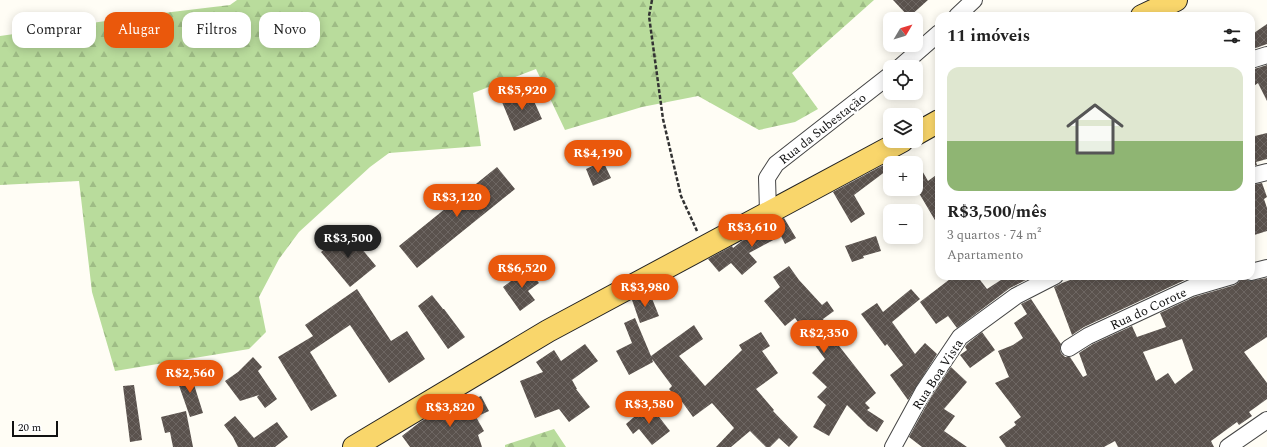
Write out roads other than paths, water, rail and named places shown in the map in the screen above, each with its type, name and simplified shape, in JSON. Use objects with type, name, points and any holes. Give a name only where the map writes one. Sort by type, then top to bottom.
[{"type":"main road","points":[[1150,12],[1176,0]]},
{"type":"main road","points":[[923,130],[935,124]]},
{"type":"main road","points":[[354,447],[548,331],[889,148]]},
{"type":"street","points":[[961,12],[974,0]]},
{"type":"street","points":[[908,60],[935,36]]},
{"type":"street","points":[[1255,59],[1267,55]]},
{"type":"street","name":"Rua da Subestação","points":[[768,212],[767,178],[776,164],[883,80]]},
{"type":"street","points":[[1255,175],[1267,172]]},
{"type":"street","points":[[1255,271],[1267,268]]},
{"type":"street","name":"Rua Boa Vista","points":[[893,447],[924,392],[960,336],[1016,296],[1047,280]]},
{"type":"street","name":"Rua do Corote","points":[[1069,348],[1088,336],[1191,288],[1218,280]]},
{"type":"street","points":[[1228,447],[1267,420]]}]
